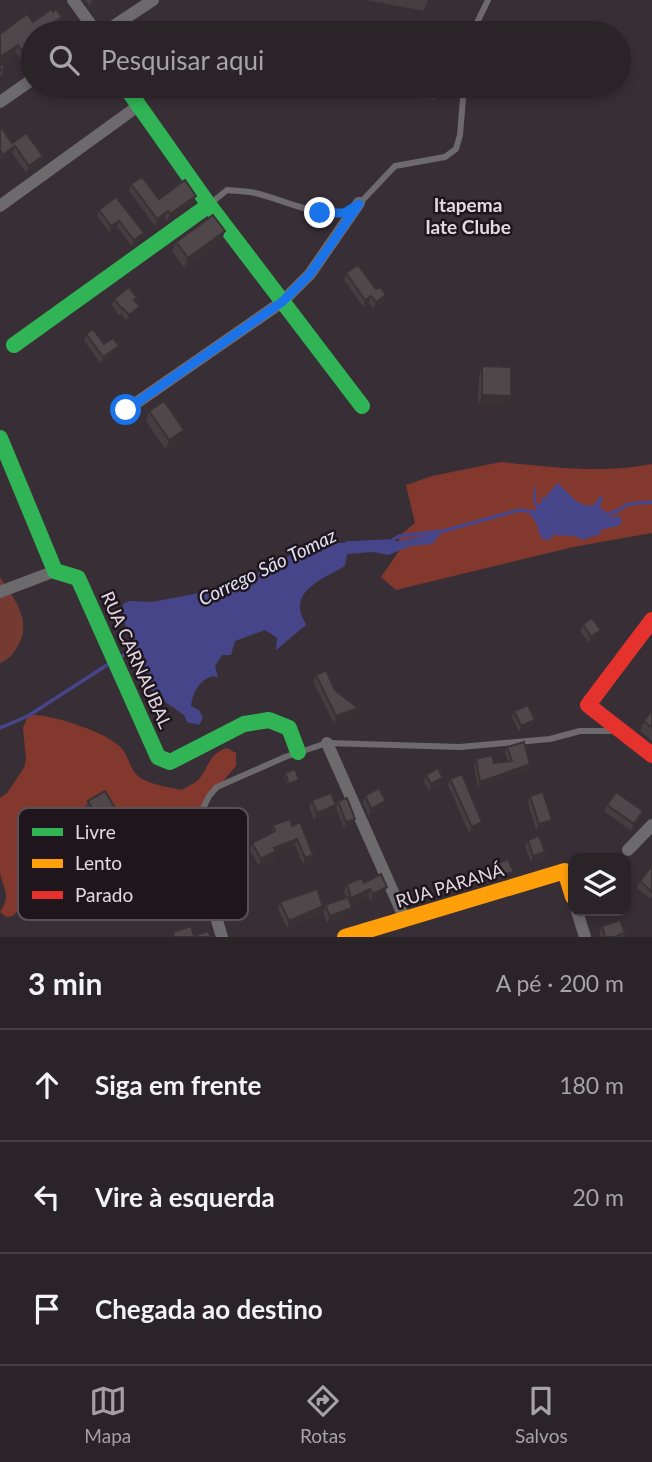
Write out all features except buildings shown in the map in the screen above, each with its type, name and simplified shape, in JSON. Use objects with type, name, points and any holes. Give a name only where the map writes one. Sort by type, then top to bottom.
[{"type":"street","points":[[73,0],[88,21]]},
{"type":"street","points":[[121,21],[153,0]]},
{"type":"street","points":[[0,102],[21,87]]},
{"type":"street","points":[[133,98],[209,205],[362,406]]},
{"type":"street","points":[[0,206],[138,106]]},
{"type":"street","points":[[126,410],[282,302],[310,274],[359,204]]},
{"type":"street","points":[[14,345],[209,205]]},
{"type":"street","points":[[0,438],[55,571],[0,592]]},
{"type":"street","name":"RUA CARNAUBAL","points":[[55,571],[78,578],[158,757],[170,762],[244,724],[269,720],[289,728],[298,752]]},
{"type":"street","points":[[652,620],[588,705],[652,755]]},
{"type":"street","points":[[327,743],[405,919]]},
{"type":"street","points":[[628,850],[652,825]]},
{"type":"street","name":"RUA PARANÁ","points":[[345,937],[565,871],[568,881]]},
{"type":"street","points":[[579,916],[585,937]]},
{"type":"street","points":[[217,920],[222,937]]},
{"type":"lane","points":[[477,21],[488,0]]},
{"type":"lane","points":[[209,205],[227,190],[255,193],[320,213],[344,213],[359,204],[395,166],[445,157],[456,149],[463,98]]},
{"type":"lane","points":[[203,808],[217,787],[298,752],[327,743],[460,747],[550,739],[580,731],[623,731]]},
{"type":"shaded area","points":[[501,462],[595,469],[652,464],[652,533],[573,547],[396,590],[381,577],[399,551],[399,536],[415,523],[406,485],[432,476]]},
{"type":"shaded area","points":[[557,483],[583,504],[594,505],[603,495],[600,509],[604,509],[606,516],[617,517],[617,511],[622,522],[618,526],[600,530],[601,534],[582,540],[575,536],[553,535],[549,541],[540,537],[537,524],[527,510],[534,514],[537,512],[533,499],[534,488],[536,487],[536,501],[539,505],[542,501],[541,494],[544,499]]},
{"type":"shaded area","points":[[443,531],[432,544],[411,546],[388,555],[373,552],[347,554],[345,566],[316,582],[304,594],[300,608],[306,625],[276,650],[277,638],[265,630],[235,641],[231,655],[222,655],[215,666],[218,678],[208,678],[195,691],[191,706],[199,710],[203,718],[199,725],[187,722],[184,715],[157,696],[145,682],[128,633],[123,604],[129,601],[151,602],[232,586],[278,563],[308,544],[399,541]]},
{"type":"shaded area","points":[[0,577],[19,609],[23,626],[19,644],[9,658],[0,663]]},
{"type":"shaded area","points":[[28,716],[44,716],[68,722],[106,737],[122,749],[139,777],[160,785],[182,790],[197,781],[212,758],[227,748],[236,753],[236,766],[200,808],[18,808],[18,910],[13,916],[6,917],[0,912],[4,906],[6,892],[0,872],[0,798],[7,793],[24,768],[26,759],[23,728]]},
{"type":"waterway","name":"Corrego São Tomaz","points":[[601,516],[628,504],[652,502]]},
{"type":"waterway","name":"Corrego São Tomaz","points":[[347,543],[391,541],[399,536],[443,531],[519,510],[542,513]]},
{"type":"waterway","name":"Corrego São Tomaz","points":[[120,657],[138,648]]},
{"type":"waterway","name":"Corrego São Tomaz","points":[[0,728],[28,716],[110,663]]},
{"type":"traffic: fast","points":[[133,98],[209,205],[362,406]]},
{"type":"traffic: fast","points":[[14,345],[209,205]]},
{"type":"traffic: fast","points":[[0,438],[55,571],[78,578],[158,757],[170,762],[244,724],[269,720],[289,728],[298,752]]},
{"type":"traffic: slow","points":[[345,937],[565,871],[568,881]]},
{"type":"traffic: jam","points":[[652,620],[588,705],[652,755]]},
{"type":"district","name":"Itapema Iate Clube","points":[[468,216]]},
{"type":"route","points":[[126,410],[282,302],[310,274],[359,204],[344,213],[320,213]]}]
